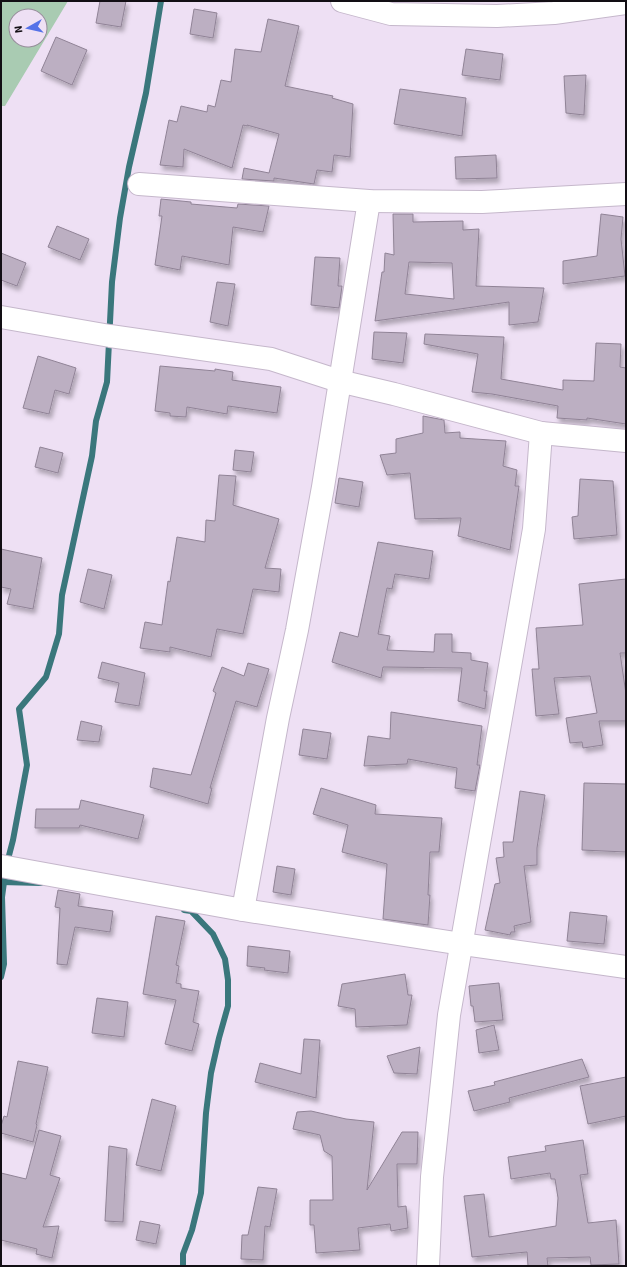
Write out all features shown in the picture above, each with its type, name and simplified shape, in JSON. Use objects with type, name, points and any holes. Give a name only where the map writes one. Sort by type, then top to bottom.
[{"type":"street","points":[[342,1],[393,8],[497,16],[554,13],[626,3]]},
{"type":"street","points":[[139,184],[369,201],[482,202],[626,194]]},
{"type":"street","points":[[243,910],[278,718],[298,622],[323,487],[369,201]]},
{"type":"street","points":[[1,317],[110,336],[271,359],[339,381],[541,433],[626,441]]},
{"type":"street","points":[[428,1266],[432,1177],[449,1015],[534,529],[541,433]]},
{"type":"street","points":[[1,866],[243,910],[462,944],[626,967]]},
{"type":"green space","points":[[1,1],[68,1],[48,34],[48,8],[8,8],[8,48],[40,48],[5,106],[1,106]]},
{"type":"building","points":[[100,1],[126,1],[121,27],[96,23]]},
{"type":"building","points":[[194,9],[217,13],[213,38],[190,34]]},
{"type":"building","points":[[268,19],[299,26],[285,86],[333,96],[332,98],[353,104],[350,157],[334,155],[332,172],[317,170],[314,184],[274,178],[274,181],[242,179],[244,168],[269,173],[279,134],[243,125],[232,168],[184,149],[183,167],[160,165],[169,120],[177,122],[181,106],[207,112],[208,105],[215,107],[221,80],[231,82],[235,49],[261,52]]},
{"type":"building","points":[[56,37],[87,50],[72,85],[41,71]]},
{"type":"building","points":[[466,49],[503,54],[500,80],[462,75]]},
{"type":"building","points":[[586,75],[584,115],[566,113],[564,76]]},
{"type":"building","points":[[400,89],[466,98],[462,136],[394,124]]},
{"type":"building","points":[[496,155],[497,178],[456,179],[455,157]]},
{"type":"building","points":[[161,199],[191,202],[191,204],[237,208],[238,204],[269,206],[263,232],[233,227],[229,265],[182,256],[180,270],[155,265],[162,216],[159,216]]},
{"type":"building","points":[[393,214],[413,214],[413,222],[463,221],[463,230],[479,229],[476,286],[544,288],[538,322],[509,325],[509,302],[375,321],[382,272],[384,272],[385,253],[394,255]],"holes":[[[409,262],[452,263],[454,299],[405,294]]]},
{"type":"building","points":[[601,214],[623,217],[621,239],[625,276],[563,284],[563,261],[597,256]]},
{"type":"building","points":[[57,226],[89,239],[80,260],[48,247]]},
{"type":"building","points":[[1,253],[26,263],[17,286],[1,280]]},
{"type":"building","points":[[315,257],[340,258],[338,286],[342,286],[339,308],[311,305]]},
{"type":"building","points":[[217,282],[235,284],[228,326],[210,322]]},
{"type":"building","points":[[374,332],[407,333],[403,363],[372,359]]},
{"type":"building","points":[[425,334],[504,337],[501,379],[563,390],[563,380],[594,381],[596,343],[621,344],[620,367],[626,368],[626,424],[587,418],[587,420],[557,418],[558,406],[492,394],[472,392],[478,354],[424,344]]},
{"type":"building","points":[[38,356],[76,368],[69,394],[55,390],[49,414],[23,408]]},
{"type":"building","points":[[160,366],[215,371],[215,369],[233,372],[232,380],[281,387],[277,413],[228,406],[227,414],[187,407],[186,417],[170,416],[170,413],[155,411]]},
{"type":"building","points":[[423,416],[444,420],[445,433],[460,432],[460,438],[506,441],[503,466],[517,470],[515,486],[519,486],[510,550],[458,536],[461,518],[415,519],[410,473],[387,475],[380,455],[396,453],[396,439],[423,433]]},
{"type":"building","points":[[40,447],[63,453],[58,473],[35,467]]},
{"type":"building","points":[[235,450],[254,452],[251,472],[233,470]]},
{"type":"building","points":[[219,475],[236,476],[233,505],[279,519],[265,568],[281,569],[279,592],[253,589],[243,634],[217,629],[211,657],[170,647],[170,652],[140,648],[145,622],[162,625],[168,581],[170,582],[177,537],[205,542],[206,520],[215,521]]},
{"type":"building","points":[[339,478],[363,482],[359,507],[335,503]]},
{"type":"building","points":[[580,479],[613,481],[617,535],[574,539],[572,517],[578,516]]},
{"type":"building","points":[[378,542],[433,551],[429,579],[395,574],[392,589],[387,588],[378,634],[390,636],[387,650],[434,652],[435,634],[452,634],[452,652],[471,653],[471,660],[488,663],[484,691],[487,691],[485,709],[458,701],[462,668],[383,667],[381,678],[332,662],[340,632],[358,637]]},
{"type":"building","points":[[1,549],[42,558],[33,609],[7,604],[11,589],[1,587]]},
{"type":"building","points":[[88,569],[112,575],[104,609],[80,602]]},
{"type":"building","points":[[626,579],[626,653],[620,653],[626,694],[626,721],[599,721],[603,745],[583,748],[582,742],[570,743],[566,718],[597,713],[590,676],[554,678],[559,714],[536,716],[532,669],[539,669],[536,628],[583,625],[579,584]]},
{"type":"building","points":[[102,662],[145,673],[139,706],[115,702],[119,683],[98,678]]},
{"type":"building","points":[[248,663],[269,669],[257,707],[236,701],[210,788],[212,788],[208,804],[150,787],[153,768],[191,775],[216,693],[213,691],[222,667],[244,676]]},
{"type":"building","points":[[391,712],[482,726],[477,765],[480,765],[475,791],[455,788],[457,768],[408,759],[407,764],[364,766],[368,736],[390,739]]},
{"type":"building","points":[[81,721],[102,726],[99,742],[77,740]]},
{"type":"building","points":[[303,729],[331,733],[327,759],[299,755]]},
{"type":"building","points":[[584,783],[626,784],[626,852],[582,850]]},
{"type":"building","points":[[321,788],[376,805],[375,814],[442,818],[439,852],[430,852],[428,925],[383,919],[387,864],[342,852],[348,825],[313,814]]},
{"type":"building","points":[[520,791],[545,795],[537,848],[537,865],[524,866],[531,922],[514,926],[515,932],[511,932],[510,935],[485,930],[495,884],[500,883],[496,858],[504,857],[503,842],[513,842]]},
{"type":"building","points":[[81,800],[144,815],[138,839],[80,825],[79,828],[35,828],[36,809],[79,809]]},
{"type":"building","points":[[277,866],[295,869],[291,895],[273,892]]},
{"type":"building","points":[[58,890],[80,894],[78,906],[113,911],[110,932],[75,927],[67,965],[57,964],[60,908],[55,907]]},
{"type":"building","points":[[570,912],[607,916],[604,944],[567,941]]},
{"type":"building","points":[[156,916],[185,921],[176,965],[179,966],[176,983],[181,984],[181,988],[199,991],[193,1022],[199,1024],[192,1051],[165,1044],[176,1000],[143,994]]},
{"type":"building","points":[[248,946],[290,951],[288,973],[247,966]]},
{"type":"building","points":[[405,974],[408,995],[412,995],[407,1025],[356,1027],[355,1009],[338,1006],[342,984]]},
{"type":"building","points":[[499,983],[503,1020],[475,1022],[473,1006],[471,1006],[469,986]]},
{"type":"building","points":[[97,998],[128,1002],[124,1037],[92,1033]]},
{"type":"building","points":[[494,1025],[499,1050],[479,1053],[476,1030]]},
{"type":"building","points":[[304,1039],[320,1040],[316,1098],[255,1082],[260,1063],[301,1074]]},
{"type":"building","points":[[420,1047],[417,1074],[394,1073],[387,1056]]},
{"type":"building","points":[[582,1059],[589,1077],[509,1098],[510,1102],[474,1111],[468,1091],[495,1085],[494,1082]]},
{"type":"building","points":[[18,1061],[48,1067],[33,1142],[1,1133],[1,1126],[4,1116],[7,1117]]},
{"type":"building","points":[[626,1077],[626,1116],[588,1124],[580,1086]]},
{"type":"building","points":[[152,1099],[176,1106],[161,1171],[136,1165]]},
{"type":"building","points":[[311,1111],[346,1119],[374,1122],[367,1190],[402,1132],[418,1132],[417,1164],[397,1164],[398,1207],[406,1206],[408,1228],[391,1231],[390,1224],[358,1228],[360,1250],[316,1253],[314,1225],[310,1225],[310,1200],[333,1200],[332,1156],[324,1151],[320,1135],[293,1129],[297,1112]]},
{"type":"building","points":[[39,1130],[61,1136],[50,1175],[60,1178],[43,1227],[59,1226],[52,1258],[36,1254],[37,1249],[1,1240],[1,1173],[26,1179]]},
{"type":"building","points":[[583,1140],[588,1174],[580,1175],[588,1223],[616,1220],[619,1264],[591,1265],[590,1257],[547,1258],[548,1266],[528,1266],[527,1252],[472,1257],[464,1196],[484,1194],[489,1237],[556,1226],[558,1198],[555,1179],[551,1179],[550,1173],[511,1179],[508,1157],[546,1151],[545,1146]]},
{"type":"building","points":[[109,1146],[127,1149],[123,1222],[105,1221]]},
{"type":"building","points":[[258,1187],[277,1189],[270,1227],[265,1226],[263,1260],[241,1259],[242,1235],[248,1235]]},
{"type":"building","points":[[140,1221],[160,1225],[156,1244],[136,1240]]},
{"type":"waterway","points":[[1,977],[4,964],[2,897],[6,867],[13,840],[27,765],[19,709],[46,677],[59,634],[62,595],[92,456],[96,421],[107,382],[112,282],[120,218],[129,167],[146,93],[161,1]]},
{"type":"waterway","points":[[1,882],[41,883]]},
{"type":"waterway","points":[[183,1266],[183,1254],[192,1230],[201,1193],[206,1113],[211,1073],[228,1006],[228,980],[225,959],[213,934],[191,911],[184,910]]}]
